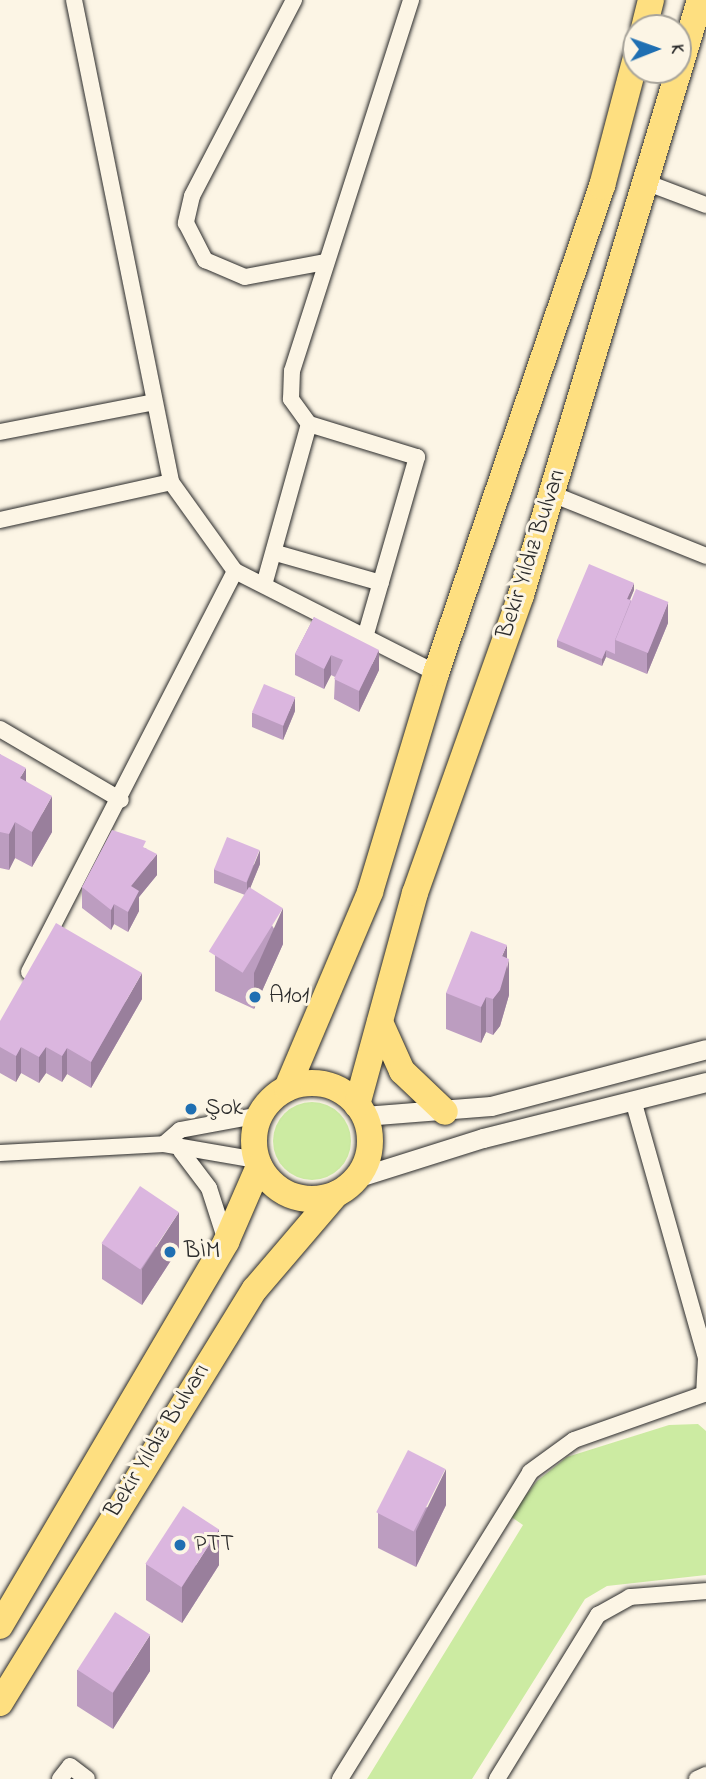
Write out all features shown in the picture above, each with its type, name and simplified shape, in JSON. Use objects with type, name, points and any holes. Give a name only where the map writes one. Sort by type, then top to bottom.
[{"type":"main road","name":"Bekir Yıldız Bulvarı","points":[[361,1111],[380,1022],[415,893],[552,494],[648,183],[700,0]]},
{"type":"main road","name":"Bekir Yıldız Bulvarı","points":[[287,1088],[354,937],[436,673],[602,186],[629,84]]},
{"type":"main road","points":[[380,1022],[402,1071],[445,1112]]},
{"type":"main road","points":[[325,1084],[361,1111],[368,1154],[346,1186],[311,1199],[286,1193],[258,1163],[254,1140],[260,1115],[287,1088],[325,1084]]},
{"type":"main road","name":"Bekir Yıldız Bulvarı","points":[[0,1626],[226,1242],[258,1163]]},
{"type":"main road","name":"Bekir Yıldız Bulvarı","points":[[0,1703],[248,1300],[346,1186]]},
{"type":"street","points":[[74,0],[171,481],[235,571],[436,673]]},
{"type":"street","points":[[294,0],[192,196],[186,223],[205,260],[245,277],[325,262]]},
{"type":"street","points":[[365,637],[417,457],[309,424],[295,408],[289,386],[325,262],[411,0]]},
{"type":"street","points":[[648,183],[706,205]]},
{"type":"street","points":[[0,432],[154,402]]},
{"type":"street","points":[[264,585],[276,553],[309,424]]},
{"type":"street","points":[[0,520],[171,481]]},
{"type":"street","points":[[552,494],[706,556]]},
{"type":"street","points":[[276,553],[380,583]]},
{"type":"street","points":[[19,991],[121,800],[235,571]]},
{"type":"street","points":[[0,729],[121,800]]},
{"type":"street","points":[[361,1111],[445,1112],[502,1103],[706,1049]]},
{"type":"street","points":[[346,1186],[633,1100],[706,1082]]},
{"type":"street","points":[[340,1779],[530,1472],[574,1440],[705,1395],[706,1358],[633,1100]]},
{"type":"street","points":[[164,1144],[180,1130],[260,1115]]},
{"type":"street","points":[[0,1153],[164,1144],[181,1151],[258,1163]]},
{"type":"street","points":[[181,1151],[209,1188],[226,1242]]},
{"type":"street","points":[[497,1779],[598,1615],[630,1597],[706,1591]]},
{"type":"street","points":[[60,1779],[70,1766],[87,1779]]},
{"type":"street","points":[[697,1779],[706,1775]]},
{"type":"green space","points":[[312,1102],[327,1105],[339,1114],[348,1126],[351,1141],[348,1156],[339,1168],[327,1177],[312,1180],[297,1177],[285,1168],[276,1156],[273,1141],[276,1126],[285,1114],[297,1105]]},
{"type":"green space","points":[[698,1424],[706,1431],[706,1575],[607,1586],[585,1599],[472,1779],[367,1779],[523,1525],[510,1516],[537,1481],[567,1457],[669,1425]]},
{"type":"building","points":[[589,564],[634,583],[627,599],[631,600],[615,640],[615,654],[606,650],[602,659],[557,640]]},
{"type":"building","points":[[636,589],[668,602],[648,653],[615,640]]},
{"type":"building","points":[[314,617],[379,650],[359,691],[334,679],[343,660],[331,655],[324,669],[295,654]]},
{"type":"building","points":[[264,684],[295,697],[283,726],[252,713]]},
{"type":"building","points":[[0,754],[26,768],[20,778],[52,796],[32,832],[15,822],[9,834],[0,832]]},
{"type":"building","points":[[112,830],[146,841],[143,847],[157,854],[131,886],[139,891],[128,912],[114,904],[111,910],[82,887]]},
{"type":"building","points":[[227,837],[259,850],[246,883],[214,869]]},
{"type":"building","points":[[249,887],[283,908],[243,973],[209,951]]},
{"type":"building","points":[[56,923],[142,973],[91,1062],[67,1048],[62,1056],[46,1047],[39,1057],[21,1047],[16,1056],[0,1047],[0,1021]]},
{"type":"building","points":[[471,931],[507,945],[502,956],[509,959],[500,990],[493,999],[486,997],[481,1007],[446,993]]},
{"type":"building","points":[[140,1186],[179,1212],[140,1269],[101,1243]]},
{"type":"building","points":[[408,1450],[445,1469],[414,1531],[376,1512]]},
{"type":"building","points":[[183,1506],[219,1529],[181,1587],[145,1564]]},
{"type":"building","points":[[115,1612],[150,1635],[113,1693],[77,1670]]},
{"type":"place","name":"A101","points":[[255,997]]},
{"type":"place","name":"Şok","points":[[191,1109]]},
{"type":"place","name":"BİM","points":[[170,1252]]},
{"type":"place","name":"PTT","points":[[180,1545]]}]
